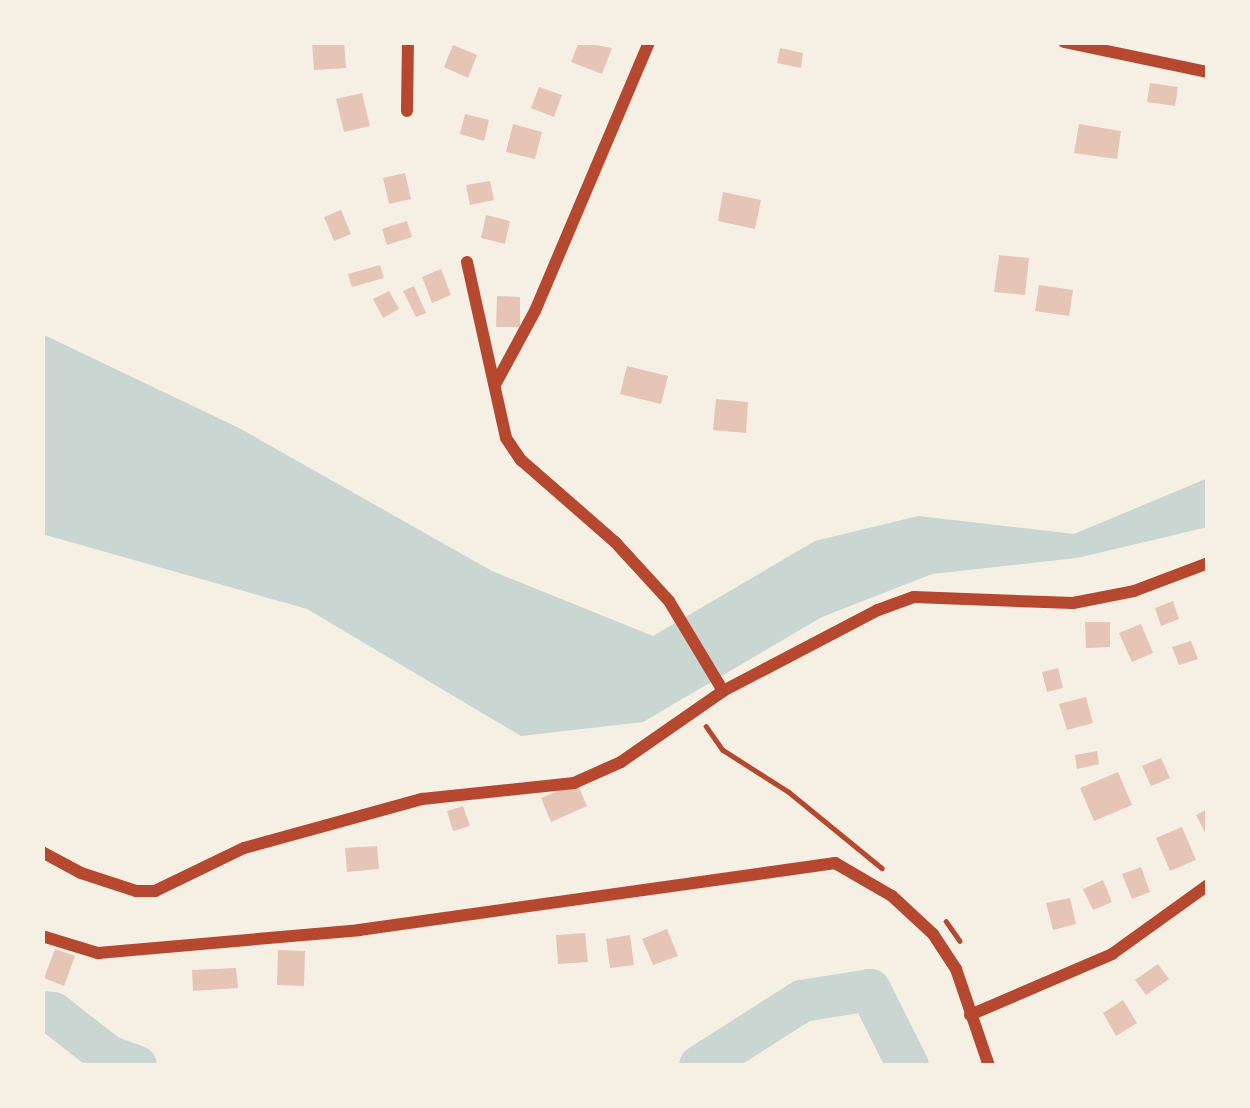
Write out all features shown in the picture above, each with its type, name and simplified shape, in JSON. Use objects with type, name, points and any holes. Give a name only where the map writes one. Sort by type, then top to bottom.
[{"type":"street","points":[[407,111],[408,42]]},
{"type":"street","points":[[495,385],[535,311],[650,42]]},
{"type":"street","points":[[1064,42],[1208,72]]},
{"type":"street","points":[[467,262],[506,438],[521,460],[615,542],[679,614],[721,687]]},
{"type":"street","points":[[42,852],[80,873],[136,891],[154,891],[244,848],[422,800],[574,783],[621,762],[721,687],[914,597],[1073,603],[1134,591],[1208,563]]},
{"type":"street","points":[[42,936],[98,953],[359,930],[835,863],[892,896],[933,934],[956,969],[989,1066]]},
{"type":"street","points":[[970,1015],[1112,954],[1208,885]]},
{"type":"path","points":[[704,704],[707,734],[723,750],[789,792],[898,881]]},
{"type":"path","points":[[934,911],[960,940],[956,969]]},
{"type":"shaded area","points":[[42,334],[239,428],[492,571],[653,636],[815,541],[918,516],[1074,534],[1208,478],[1208,527],[1077,558],[932,574],[822,617],[643,722],[521,736],[307,609],[42,534]]},
{"type":"building","points":[[312,42],[344,42],[346,68],[314,70]]},
{"type":"building","points":[[579,42],[612,48],[602,74],[571,62]]},
{"type":"building","points":[[453,45],[477,55],[468,78],[444,67]]},
{"type":"building","points":[[780,48],[803,53],[801,68],[777,63]]},
{"type":"building","points":[[1150,83],[1178,87],[1175,106],[1147,102]]},
{"type":"building","points":[[539,87],[562,95],[554,117],[531,108]]},
{"type":"building","points":[[362,93],[370,126],[344,132],[336,99]]},
{"type":"building","points":[[465,114],[489,120],[484,141],[460,134]]},
{"type":"building","points":[[513,124],[542,132],[535,159],[506,152]]},
{"type":"building","points":[[1079,124],[1121,131],[1117,159],[1074,153]]},
{"type":"building","points":[[405,173],[411,199],[389,204],[383,178]]},
{"type":"building","points":[[490,181],[494,200],[470,205],[466,185]]},
{"type":"building","points":[[723,192],[761,200],[755,229],[718,221]]},
{"type":"building","points":[[341,210],[351,234],[334,241],[324,217]]},
{"type":"building","points":[[486,215],[510,221],[505,244],[481,238]]},
{"type":"building","points":[[407,221],[412,237],[387,245],[382,229]]},
{"type":"building","points":[[999,255],[1029,258],[1025,295],[994,292]]},
{"type":"building","points":[[380,265],[384,278],[352,287],[348,274]]},
{"type":"building","points":[[441,269],[451,295],[432,303],[422,277]]},
{"type":"building","points":[[1039,285],[1073,290],[1069,316],[1035,311]]},
{"type":"building","points":[[414,286],[426,313],[416,317],[403,291]]},
{"type":"building","points":[[389,291],[399,309],[383,318],[373,299]]},
{"type":"building","points":[[497,296],[520,297],[520,327],[496,327]]},
{"type":"building","points":[[627,366],[668,376],[661,404],[620,394]]},
{"type":"building","points":[[716,399],[748,402],[746,433],[713,430]]},
{"type":"building","points":[[1173,601],[1179,619],[1161,626],[1155,608]]},
{"type":"building","points":[[1085,622],[1110,622],[1110,647],[1086,648]]},
{"type":"building","points":[[1141,624],[1153,653],[1132,662],[1119,633]]},
{"type":"building","points":[[1191,641],[1198,659],[1179,665],[1172,647]]},
{"type":"building","points":[[1058,668],[1063,688],[1047,692],[1042,672]]},
{"type":"building","points":[[1086,697],[1093,723],[1067,730],[1059,704]]},
{"type":"building","points":[[1097,751],[1099,764],[1077,769],[1075,755]]},
{"type":"building","points":[[1161,758],[1170,778],[1151,786],[1142,766]]},
{"type":"building","points":[[1118,772],[1132,805],[1094,821],[1080,788]]},
{"type":"building","points":[[577,783],[587,806],[551,822],[541,798]]},
{"type":"building","points":[[463,806],[470,826],[453,831],[447,811]]},
{"type":"building","points":[[1208,809],[1208,838],[1196,815]]},
{"type":"building","points":[[1182,827],[1196,860],[1170,871],[1156,838]]},
{"type":"building","points":[[377,846],[379,869],[347,872],[345,848]]},
{"type":"building","points":[[1141,867],[1150,892],[1132,899],[1122,874]]},
{"type":"building","points":[[1103,880],[1112,902],[1093,910],[1083,889]]},
{"type":"building","points":[[1070,898],[1076,924],[1053,930],[1046,903]]},
{"type":"building","points":[[667,929],[678,956],[653,965],[642,939]]},
{"type":"building","points":[[585,933],[588,962],[558,964],[556,935]]},
{"type":"building","points":[[630,935],[634,965],[610,968],[606,939]]},
{"type":"building","points":[[55,949],[75,956],[64,986],[44,978]]},
{"type":"building","points":[[278,950],[305,951],[304,986],[277,985]]},
{"type":"building","points":[[1158,964],[1169,979],[1146,995],[1135,980]]},
{"type":"building","points":[[236,968],[238,988],[193,991],[192,970]]},
{"type":"building","points":[[1123,1000],[1137,1023],[1116,1036],[1103,1013]]},
{"type":"waterway","points":[[700,1066],[802,1001],[870,990],[908,1066]]},
{"type":"waterway","points":[[42,1012],[53,1013],[108,1056],[136,1066]]}]
